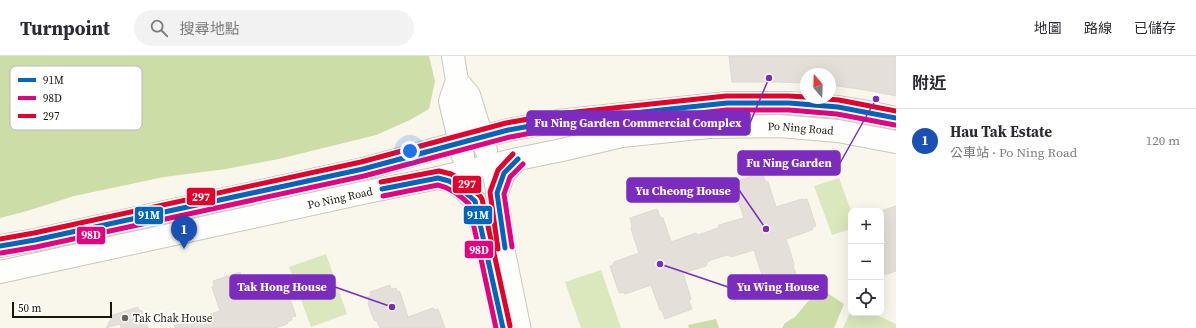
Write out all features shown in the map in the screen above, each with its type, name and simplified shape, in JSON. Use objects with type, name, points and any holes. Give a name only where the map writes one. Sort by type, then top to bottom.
[{"type":"main road","points":[[453,56],[457,81],[450,101],[467,170]]},
{"type":"main road","points":[[457,81],[470,95],[490,165]]},
{"type":"main road","points":[[0,246],[35,240],[356,171],[508,130],[558,121],[727,103],[789,102],[863,111],[896,118]]},
{"type":"main road","points":[[434,149],[446,137],[454,120]]},
{"type":"main road","name":"Po Ning Road","points":[[0,272],[367,192],[438,178],[467,170],[622,136],[708,127],[780,126],[838,131],[896,142]]},
{"type":"main road","points":[[497,193],[504,173],[518,159]]},
{"type":"main road","points":[[438,178],[457,184],[475,201]]},
{"type":"street","points":[[490,165],[497,193],[505,250],[521,328]]},
{"type":"street","points":[[467,170],[503,328]]},
{"type":"green space","points":[[0,56],[429,56],[435,81],[429,109],[410,120],[376,135],[279,159],[226,169],[164,177],[74,196],[0,218]]},
{"type":"green space","points":[[839,178],[850,208],[848,208],[848,230],[832,235],[814,186]]},
{"type":"green space","points":[[326,254],[347,314],[311,327],[289,267]]},
{"type":"green space","points":[[601,270],[621,328],[581,328],[565,282]]},
{"type":"green space","points":[[826,292],[844,304],[834,328],[782,328],[785,323],[795,317],[815,293]]},
{"type":"green space","points":[[848,316],[879,316],[896,324],[896,328],[843,328]]},
{"type":"green space","points":[[716,319],[719,328],[689,328],[688,325]]},
{"type":"building","points":[[729,56],[896,56],[896,96],[836,86],[836,68],[800,68],[800,83],[732,82]]},
{"type":"building","points":[[762,173],[765,181],[768,182],[776,207],[802,199],[807,199],[816,226],[813,227],[812,230],[786,239],[796,274],[768,283],[765,275],[762,275],[754,250],[731,257],[728,255],[710,260],[707,262],[706,266],[683,273],[691,299],[689,301],[692,309],[665,319],[651,285],[625,294],[622,292],[619,293],[610,266],[613,265],[614,262],[639,253],[631,229],[632,226],[630,218],[657,209],[660,217],[663,218],[671,242],[696,233],[698,235],[718,228],[719,225],[744,218],[736,193],[738,190],[735,182]]},
{"type":"building","points":[[896,206],[896,271],[884,275],[884,245],[886,244],[884,237],[884,210]]},
{"type":"building","points":[[240,272],[241,275],[244,276],[252,300],[277,292],[279,294],[283,293],[285,297],[289,296],[296,316],[291,317],[292,320],[287,324],[275,328],[175,328],[174,326],[220,311],[212,287],[214,285],[213,281]]},
{"type":"building","points":[[390,285],[391,289],[396,288],[397,291],[400,292],[408,317],[433,308],[435,310],[438,309],[445,328],[380,328],[377,321],[374,320],[368,304],[368,297],[371,296],[370,292]]},
{"type":"building","name":"Tak Chak House","points":[[138,307],[139,310],[142,311],[148,328],[121,328],[120,324],[106,328],[111,319],[110,316]]},
{"type":"transit line","name":"297","points":[[0,239],[34,233],[361,162],[506,123],[557,114],[726,96],[800,97]]},
{"type":"transit line","name":"297","points":[[836,100],[896,111]]},
{"type":"transit line","name":"91M","points":[[0,246],[35,240],[363,169],[508,130],[558,121],[727,103],[789,103],[838,107],[896,118]]},
{"type":"transit line","name":"98D","points":[[1,253],[36,247],[364,176],[510,137],[559,128],[727,110],[789,110],[837,114],[895,125]]},
{"type":"transit line","name":"297","points":[[498,249],[490,192],[498,170],[513,154]]},
{"type":"transit line","name":"91M","points":[[505,248],[497,193],[504,173],[518,159]]},
{"type":"transit line","name":"98D","points":[[512,247],[504,194],[510,177],[523,164]]},
{"type":"transit line","name":"297","points":[[381,182],[439,171],[451,174],[462,180],[480,196],[482,199],[510,326]]},
{"type":"transit line","name":"91M","points":[[382,189],[438,178],[449,181],[458,186],[475,201],[503,328]]},
{"type":"transit line","name":"98D","points":[[383,196],[438,185],[455,192],[469,204],[496,328]]},
{"type":"place","name":"Fu Ning Garden Commercial Complex","points":[[769,78]]},
{"type":"place","name":"Fu Ning Garden","points":[[876,99]]},
{"type":"place","name":"Yu Cheong House","points":[[766,229]]},
{"type":"place","name":"Hau Tak Estate","points":[[184,249]]},
{"type":"place","name":"Yu Wing House","points":[[660,264]]},
{"type":"place","name":"Tak Hong House","points":[[392,307]]},
{"type":"place","name":"Tak Chak House","points":[[125,318]]}]
